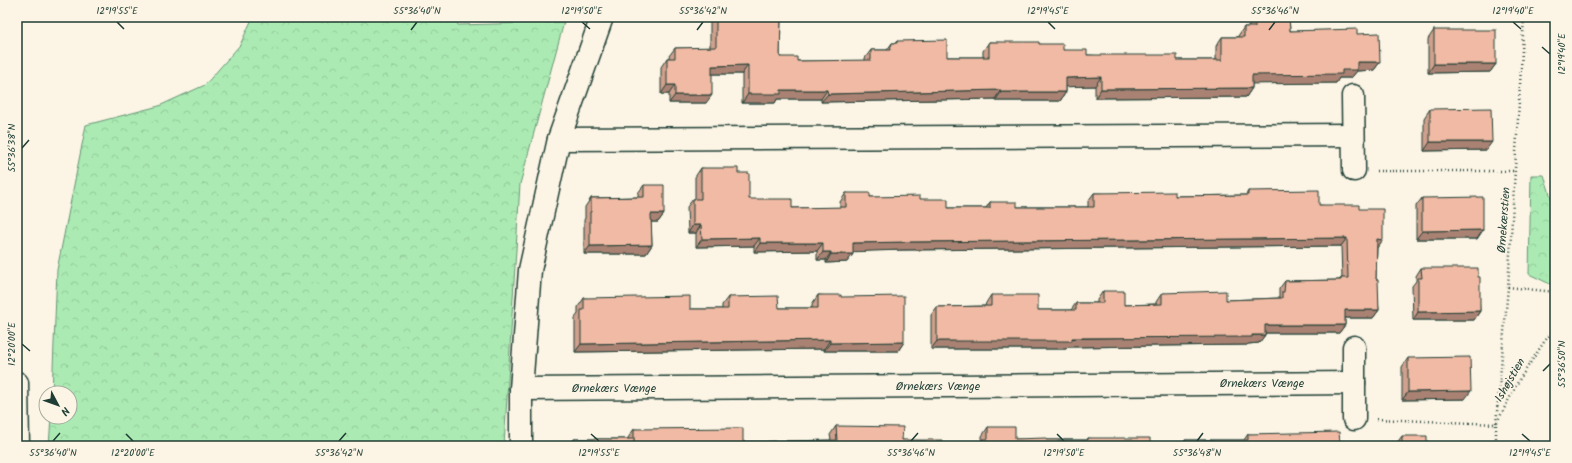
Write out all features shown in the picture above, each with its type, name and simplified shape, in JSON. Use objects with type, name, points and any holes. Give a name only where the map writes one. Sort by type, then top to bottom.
[{"type":"street","points":[[521,446],[522,389],[530,270],[559,138],[602,17]]},
{"type":"street","points":[[1353,96],[1354,170]]},
{"type":"street","points":[[559,138],[1353,135]]},
{"type":"street","points":[[1354,347],[1354,419]]},
{"type":"street","points":[[17,383],[18,446]]},
{"type":"street","name":"Ørnekærs Vænge","points":[[522,389],[1354,383]]},
{"type":"path","name":"Ørnekærstien","points":[[1496,424],[1516,171],[1524,17]]},
{"type":"path","points":[[1354,170],[1516,171]]},
{"type":"path","points":[[1508,287],[1555,292]]},
{"type":"path","name":"Ishøjstien","points":[[1496,446],[1496,424],[1519,380],[1544,342],[1555,329]]},
{"type":"path","points":[[1354,419],[1496,424]]},
{"type":"green space","points":[[253,17],[454,17],[458,25],[564,22],[520,184],[504,446],[49,446],[50,425],[78,425],[78,385],[52,385],[57,270],[86,125],[159,106],[205,85],[240,45]]},
{"type":"green space","points":[[1531,175],[1544,175],[1555,210],[1555,283],[1550,284],[1529,274]]},
{"type":"building","points":[[716,17],[781,17],[780,57],[797,57],[797,61],[871,60],[871,50],[890,50],[892,43],[897,43],[897,41],[947,40],[947,57],[989,57],[989,42],[1039,42],[1039,44],[1063,44],[1063,50],[1087,50],[1087,55],[1177,55],[1177,60],[1222,60],[1222,37],[1244,37],[1244,27],[1255,27],[1255,17],[1289,17],[1290,31],[1357,29],[1357,34],[1379,33],[1380,62],[1357,62],[1357,70],[1342,70],[1342,74],[1252,75],[1252,88],[1101,89],[1101,77],[1066,78],[1066,92],[1001,92],[1001,90],[828,94],[827,90],[781,90],[781,94],[748,94],[748,65],[712,66],[712,95],[675,95],[675,85],[667,85],[667,58],[675,58],[675,48],[716,47]]},
{"type":"building","points":[[1434,30],[1496,30],[1496,64],[1434,64]]},
{"type":"building","points":[[1491,108],[1492,142],[1430,142],[1430,109]]},
{"type":"building","points":[[701,168],[738,168],[738,173],[749,173],[749,199],[792,199],[792,208],[846,207],[846,193],[870,193],[870,197],[920,196],[920,199],[948,199],[948,208],[990,208],[990,202],[1017,202],[1017,207],[1094,207],[1094,193],[1175,192],[1175,196],[1248,195],[1248,191],[1319,190],[1319,205],[1359,205],[1359,209],[1383,209],[1383,240],[1377,239],[1376,279],[1378,280],[1379,310],[1345,310],[1345,325],[1265,325],[1265,335],[1252,335],[1252,337],[1072,338],[1072,341],[937,341],[937,307],[991,306],[991,295],[1038,295],[1038,310],[1076,310],[1076,303],[1103,303],[1103,291],[1124,291],[1124,305],[1162,304],[1162,293],[1226,291],[1226,300],[1282,298],[1285,281],[1341,280],[1341,278],[1348,278],[1347,238],[853,243],[853,254],[831,254],[831,252],[823,252],[823,243],[760,243],[760,238],[702,239],[701,225],[693,225],[693,199],[701,199]]},
{"type":"building","points":[[644,185],[664,185],[664,214],[651,214],[652,245],[590,246],[591,198],[644,197]]},
{"type":"building","points":[[1483,197],[1483,230],[1422,231],[1422,198]]},
{"type":"building","points":[[1421,268],[1478,268],[1478,277],[1480,277],[1480,311],[1418,312],[1418,278],[1422,278]]},
{"type":"building","points":[[818,295],[841,295],[841,297],[904,296],[904,342],[830,343],[830,340],[581,344],[581,310],[584,310],[584,298],[690,296],[690,309],[728,309],[728,297],[778,296],[779,308],[818,308]]},
{"type":"building","points":[[1470,357],[1471,391],[1408,392],[1408,358]]},
{"type":"building","points":[[836,426],[903,427],[902,440],[942,440],[941,446],[634,446],[634,429],[743,428],[743,442],[837,440]]},
{"type":"building","points":[[988,427],[1015,427],[1015,439],[1046,438],[1046,440],[1088,440],[1088,438],[1150,438],[1150,446],[983,446],[983,439],[988,439]]},
{"type":"building","points":[[1339,432],[1340,443],[1345,443],[1345,446],[1186,446],[1185,440],[1248,440],[1248,434]]},
{"type":"building","points":[[1402,436],[1427,436],[1427,446],[1402,446]]},
{"type":"building","points":[[574,439],[634,439],[634,446],[575,446]]},
{"type":"building","points":[[1464,445],[1464,446],[1427,446]]}]
